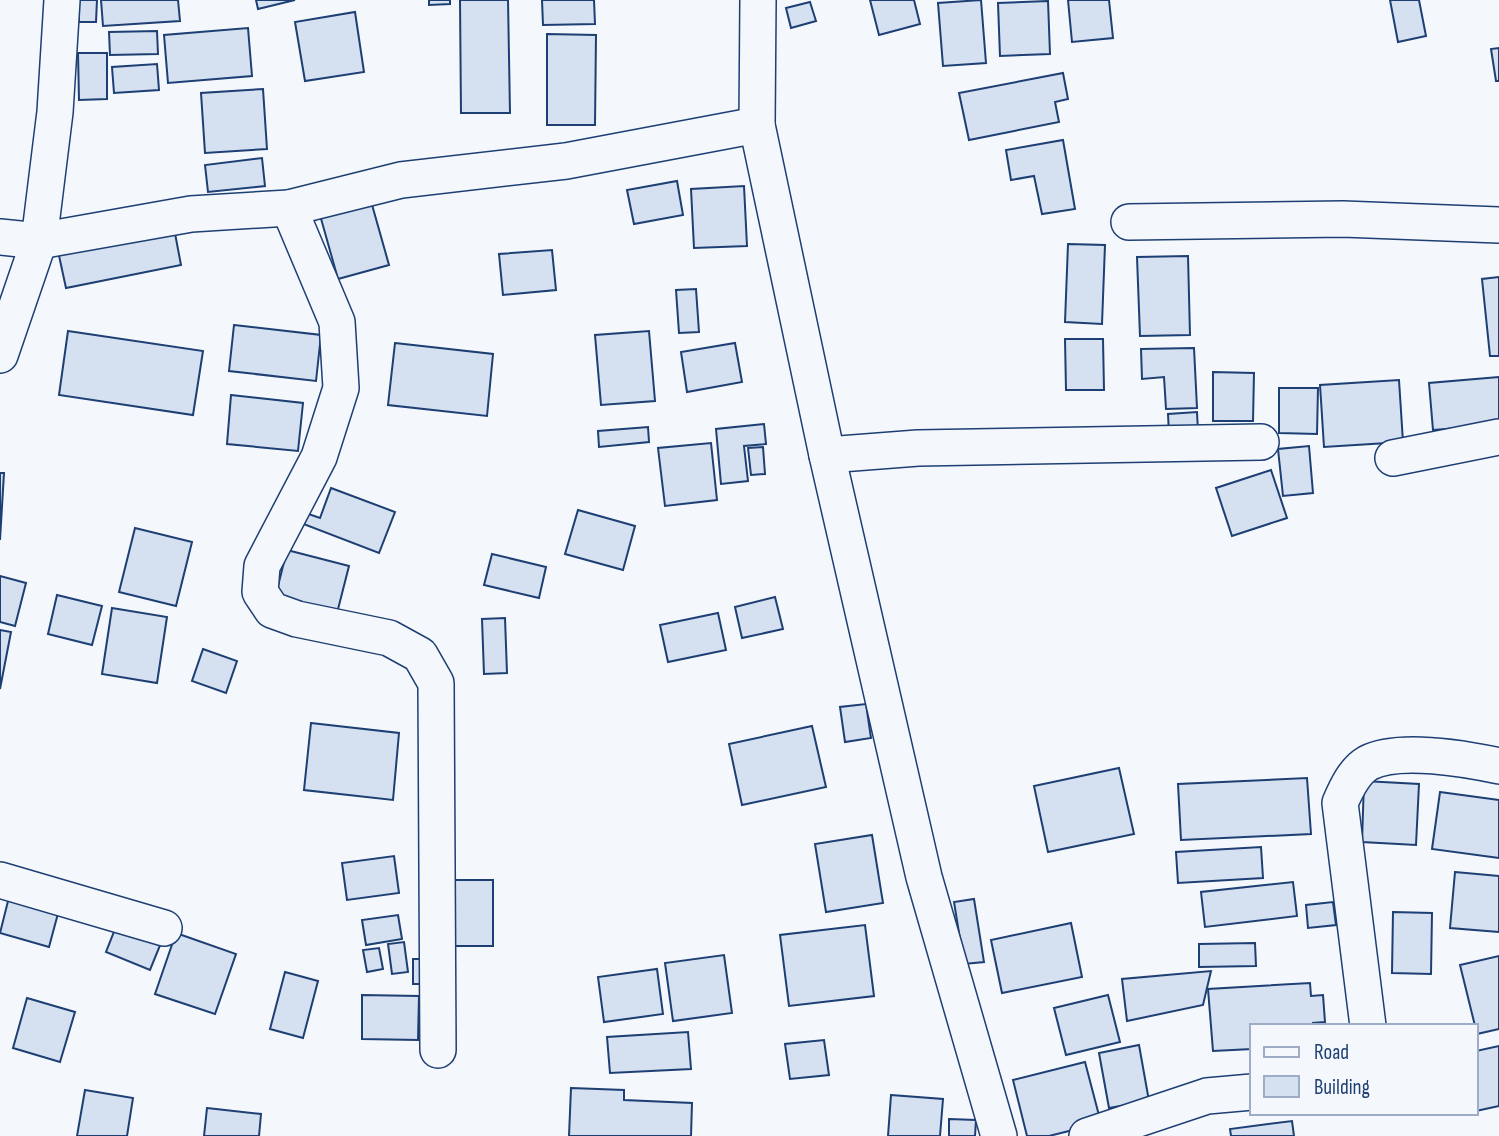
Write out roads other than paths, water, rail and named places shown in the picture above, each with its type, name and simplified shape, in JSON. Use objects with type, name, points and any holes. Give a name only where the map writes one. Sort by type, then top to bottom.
[{"type":"street","points":[[0,355],[39,241],[55,112],[62,0]]},
{"type":"street","points":[[758,0],[757,125],[827,455],[924,877],[999,1136]]},
{"type":"street","points":[[0,237],[39,241],[191,214],[289,208],[401,180],[566,161],[757,125]]},
{"type":"street","points":[[289,208],[337,322],[341,388],[319,457],[262,566],[260,592],[272,610],[297,620],[389,638],[420,655],[436,683],[438,1050]]},
{"type":"street","points":[[1129,222],[1343,219],[1499,225]]},
{"type":"street","points":[[1393,457],[1499,437]]},
{"type":"street","points":[[827,455],[918,448],[1261,442]]},
{"type":"street","points":[[1368,1024],[1340,803],[1349,782],[1368,763],[1394,756],[1465,759],[1499,766]]},
{"type":"street","points":[[0,880],[164,928]]},
{"type":"street","points":[[1087,1136],[1207,1096],[1250,1093]]}]
